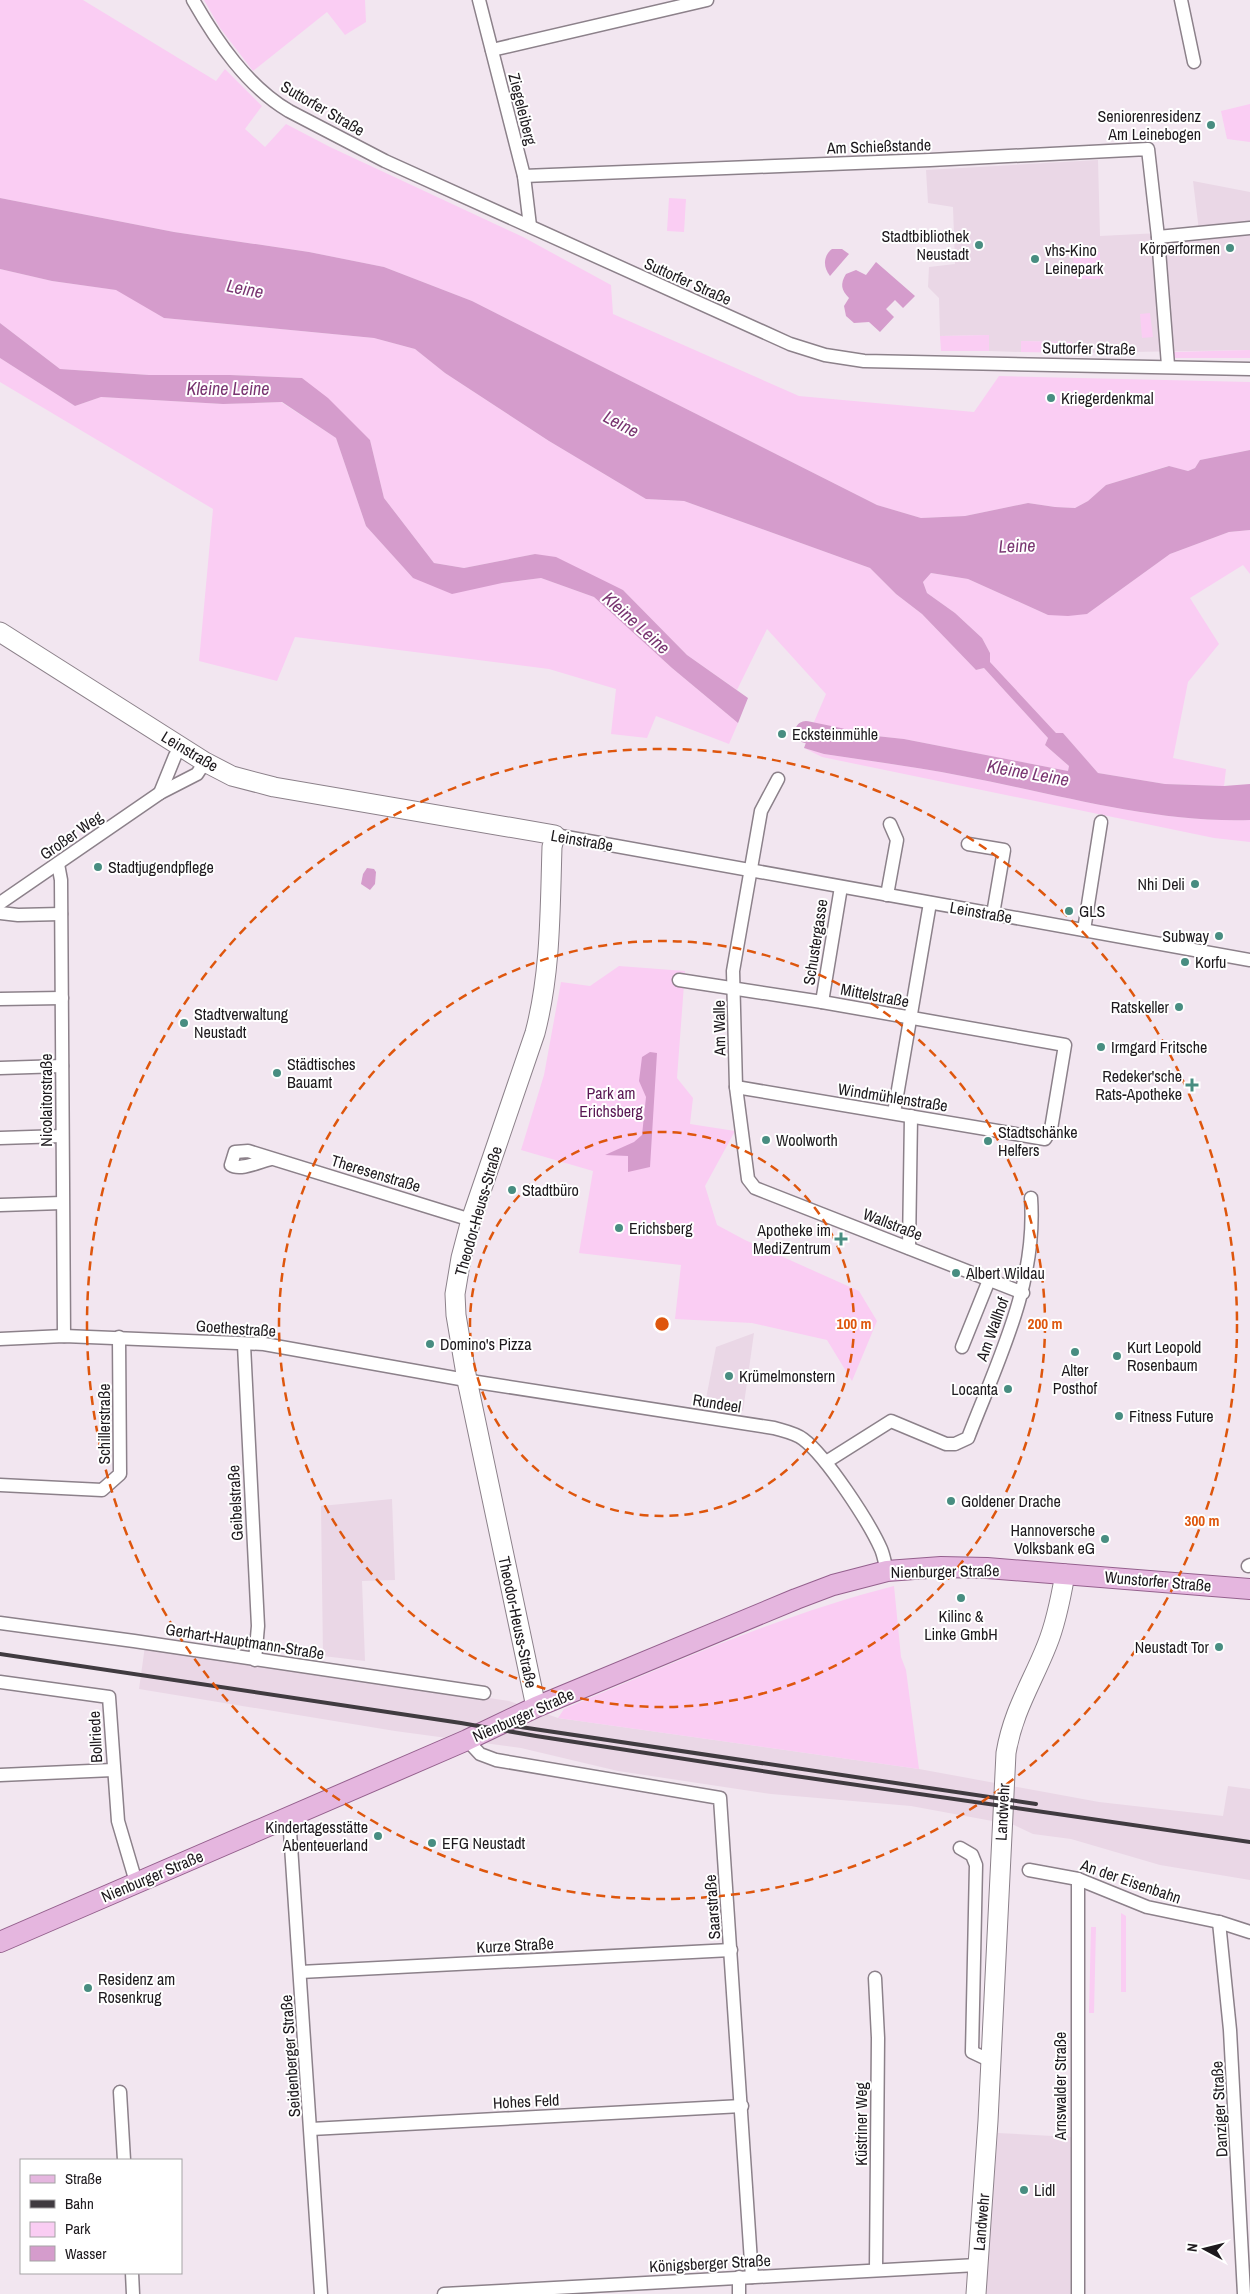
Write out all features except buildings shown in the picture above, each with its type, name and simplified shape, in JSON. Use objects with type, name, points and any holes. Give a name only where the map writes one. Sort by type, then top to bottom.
[{"type":"main road","name":"Nienburger Straße","points":[[0,1942],[467,1740],[536,1708],[833,1585],[888,1571],[940,1567],[987,1568],[1065,1574]]},
{"type":"main road","name":"Wunstorfer Straße","points":[[1065,1574],[1250,1589]]},
{"type":"street","name":"Suttorfer Straße","points":[[193,0],[214,36],[225,50],[250,79],[277,104],[386,161],[790,344],[825,355],[864,361],[1168,365],[1250,369]]},
{"type":"street","name":"Ziegeleiberg","points":[[479,0],[524,176],[530,226]]},
{"type":"street","points":[[492,50],[686,2],[707,0]]},
{"type":"street","points":[[1180,0],[1194,62]]},
{"type":"street","name":"Am Schießstande","points":[[524,176],[910,161],[1148,149],[1158,237]]},
{"type":"street","points":[[1168,365],[1158,237],[1250,228]]},
{"type":"street","name":"Leinstraße","points":[[0,632],[205,762],[232,776],[274,787],[555,835],[1250,960]]},
{"type":"street","points":[[160,793],[175,756],[181,747]]},
{"type":"street","name":"Großer Weg","points":[[0,903],[160,793],[197,774],[205,762]]},
{"type":"street","name":"Am Walle","points":[[752,1185],[748,1179],[736,1087],[735,989],[733,971],[761,811],[778,779]]},
{"type":"street","points":[[1084,930],[1101,822]]},
{"type":"street","points":[[887,895],[897,840],[890,824]]},
{"type":"street","name":"Theodor-Heuss-Straße","points":[[536,1708],[467,1380],[456,1315],[455,1294],[461,1258],[472,1220],[544,1001],[552,847],[555,835]]},
{"type":"street","points":[[968,844],[1004,850],[993,914]]},
{"type":"street","name":"Nicolaitorstraße","points":[[58,864],[61,880],[64,1336]]},
{"type":"street","name":"Schustergasse","points":[[822,1002],[841,887]]},
{"type":"street","points":[[894,1113],[930,903]]},
{"type":"street","points":[[0,914],[61,914]]},
{"type":"street","name":"Mittelstraße","points":[[679,980],[822,1002],[1065,1045],[1052,1129],[1045,1139]]},
{"type":"street","points":[[0,999],[62,998]]},
{"type":"street","points":[[0,1068],[62,1066]]},
{"type":"street","name":"Windmühlenstraße","points":[[736,1087],[1045,1139]]},
{"type":"street","points":[[909,1248],[911,1116]]},
{"type":"street","points":[[0,1138],[62,1136]]},
{"type":"street","name":"Theresenstraße","points":[[271,1159],[472,1220]]},
{"type":"street","name":"Wallstraße","points":[[752,1185],[1023,1293]]},
{"type":"street","name":"Am Wallhof","points":[[826,1462],[891,1421],[946,1444],[955,1444],[968,1438],[1023,1293],[1033,1228],[1031,1198]]},
{"type":"street","points":[[0,1205],[62,1202]]},
{"type":"street","points":[[962,1347],[988,1280]]},
{"type":"street","name":"Goethestraße","points":[[0,1339],[64,1336],[119,1337],[244,1345],[264,1344],[467,1380]]},
{"type":"street","name":"Schillerstraße","points":[[0,1484],[102,1490],[120,1474],[119,1337]]},
{"type":"street","name":"Geibelstraße","points":[[244,1345],[258,1626],[256,1660]]},
{"type":"street","name":"Rundeel","points":[[467,1380],[790,1432],[803,1439],[826,1462],[881,1549],[888,1571]]},
{"type":"street","name":"Landwehr","points":[[976,2294],[991,2061],[1006,1753],[1010,1731],[1021,1700],[1048,1644],[1065,1574]]},
{"type":"street","name":"Gerhart-Hauptmann-Straße","points":[[0,1623],[134,1640],[256,1660],[484,1693]]},
{"type":"street","name":"Bollriede","points":[[0,1682],[109,1697],[118,1822],[136,1882]]},
{"type":"street","name":"Saarstraße","points":[[467,1740],[480,1754],[496,1760],[720,1798],[742,2106],[746,2277],[739,2294]]},
{"type":"street","points":[[0,1776],[113,1770]]},
{"type":"street","name":"Seidenberger Straße","points":[[289,1816],[321,2294]]},
{"type":"street","name":"Landwehr","points":[[960,1848],[972,1854],[976,1865],[972,2052],[991,2061]]},
{"type":"street","name":"An der Eisenbahn","points":[[1029,1870],[1078,1879],[1147,1907],[1219,1922],[1250,1932]]},
{"type":"street","name":"Arnswalder Straße","points":[[1078,1879],[1078,2294]]},
{"type":"street","name":"Danziger Straße","points":[[1219,1922],[1230,2030],[1244,2294]]},
{"type":"street","name":"Kurze Straße","points":[[300,1972],[731,1950]]},
{"type":"street","name":"Küstriner Weg","points":[[875,1978],[878,2038],[876,2269]]},
{"type":"street","points":[[120,2092],[124,2159]]},
{"type":"street","name":"Hohes Feld","points":[[311,2129],[742,2106]]},
{"type":"street","name":"Königsberger Straße","points":[[444,2294],[554,2291],[876,2269],[977,2265]]},
{"type":"street","points":[[132,2274],[133,2294]]},
{"type":"shaded area","points":[[1098,160],[1100,236],[1199,231],[1193,181],[1250,192],[1250,350],[1071,353],[1071,342],[1021,341],[1021,352],[989,351],[989,335],[940,336],[939,298],[928,287],[929,267],[955,264],[953,207],[928,203],[926,170]]},
{"type":"shaded area","name":"Krümelmonstern","points":[[754,1333],[743,1411],[705,1404],[716,1347]]},
{"type":"shaded area","points":[[392,1499],[395,1580],[362,1581],[365,1661],[323,1656],[321,1506]]},
{"type":"shaded area","points":[[145,1646],[509,1701],[558,1718],[919,1769],[1099,1802],[1223,1816],[1228,1786],[1250,1789],[1250,1880],[1160,1865],[1071,1839],[1033,1834],[1014,1825],[911,1806],[771,1794],[618,1771],[521,1748],[395,1731],[139,1689]]},
{"type":"shaded area","points":[[998,2133],[1071,2137],[1070,2294],[985,2294]]},
{"type":"green space","points":[[0,0],[83,0],[216,81],[225,69],[262,106],[245,129],[265,147],[286,124],[330,147],[523,237],[611,285],[613,314],[799,396],[974,412],[999,376],[1250,382],[1250,450],[1200,460],[1195,468],[1188,471],[1168,466],[1106,485],[1088,501],[1075,508],[1028,503],[965,516],[921,518],[877,505],[472,301],[384,267],[309,252],[174,232],[0,198]]},
{"type":"green space","points":[[204,0],[365,0],[366,22],[345,35],[327,12],[253,71],[220,28]]},
{"type":"green space","points":[[1250,104],[1250,142],[1227,139],[1221,111]]},
{"type":"green space","points":[[669,198],[686,199],[684,232],[667,231]]},
{"type":"green space","points":[[1073,252],[1100,252],[1100,279],[1074,279]]},
{"type":"green space","points":[[0,269],[52,281],[117,290],[164,318],[374,338],[415,349],[445,373],[549,441],[646,499],[684,501],[870,568],[896,594],[922,614],[976,670],[984,668],[1048,738],[1045,745],[1069,766],[1068,771],[904,739],[811,729],[826,694],[767,629],[737,690],[687,655],[623,590],[535,554],[464,568],[434,563],[384,498],[370,440],[302,378],[230,375],[149,375],[60,369],[0,323]]},
{"type":"green space","points":[[1150,313],[1153,337],[1142,338],[1140,314]]},
{"type":"green space","points":[[989,335],[989,351],[941,351],[940,336]]},
{"type":"green space","points":[[1021,341],[1072,342],[1071,353],[1021,352]]},
{"type":"green space","points":[[1250,350],[1250,358],[1173,358],[1173,352]]},
{"type":"green space","points":[[0,358],[75,406],[101,397],[223,404],[281,402],[336,438],[366,526],[413,578],[502,583],[541,578],[594,597],[672,668],[738,723],[729,744],[656,716],[647,738],[611,734],[616,689],[549,669],[295,637],[277,681],[199,661],[213,509],[0,382]]},
{"type":"green space","points":[[1250,530],[1250,574],[1243,565],[1190,598],[1219,644],[1188,682],[1173,758],[1226,769],[1224,786],[1165,784],[1098,773],[1063,733],[1056,733],[990,662],[990,653],[982,638],[955,613],[927,593],[923,582],[931,573],[968,579],[1048,615],[1087,614],[1170,554],[1229,532]]},
{"type":"green space","points":[[804,748],[824,754],[945,773],[1141,812],[1213,820],[1250,820],[1250,842],[1214,838],[822,757]]},
{"type":"green space","name":"Park am Erichsberg","points":[[619,966],[685,971],[677,1078],[693,1098],[690,1124],[735,1131],[705,1186],[717,1225],[745,1240],[859,1291],[877,1321],[852,1381],[827,1340],[752,1323],[675,1319],[681,1265],[579,1253],[593,1171],[521,1150],[544,1075],[561,982],[590,986]]},
{"type":"green space","points":[[894,1586],[901,1657],[906,1670],[919,1769],[558,1718],[564,1709],[727,1641],[810,1611]]},
{"type":"green space","points":[[1121,1913],[1126,1916],[1126,1992],[1121,1992]]},
{"type":"green space","points":[[1091,1927],[1096,1927],[1094,2013],[1089,2013]]},
{"type":"water","name":"Leine","points":[[0,198],[174,232],[309,252],[384,267],[472,301],[877,505],[921,518],[965,516],[1028,503],[1075,508],[1088,501],[1106,485],[1169,466],[1188,471],[1195,468],[1200,460],[1250,450],[1250,530],[1229,532],[1170,554],[1087,614],[1068,616],[1048,615],[968,579],[931,573],[923,582],[927,593],[955,613],[982,638],[990,653],[990,662],[1056,733],[1063,733],[1098,773],[1165,784],[1224,786],[1250,784],[1250,820],[1213,820],[1141,812],[945,773],[824,754],[804,748],[811,729],[904,739],[1068,771],[1069,766],[1045,745],[1048,738],[984,668],[976,670],[922,614],[896,594],[870,568],[684,501],[646,499],[549,441],[445,373],[415,349],[374,338],[164,318],[116,290],[52,281],[0,269]]},
{"type":"water","points":[[832,249],[842,249],[849,254],[830,276],[825,262],[827,255]]},
{"type":"water","points":[[876,262],[915,296],[903,308],[895,300],[886,309],[894,317],[880,332],[869,322],[854,323],[846,316],[844,306],[849,298],[842,287],[846,274],[856,270],[866,275]]},
{"type":"water","points":[[0,323],[60,369],[149,375],[230,375],[302,378],[328,398],[370,440],[384,498],[434,563],[464,568],[535,554],[556,557],[623,590],[687,655],[748,698],[738,723],[672,668],[594,597],[541,578],[502,583],[452,594],[413,578],[366,526],[336,438],[282,402],[223,404],[101,397],[75,406],[0,358]]},
{"type":"water","points":[[367,868],[374,869],[376,872],[375,884],[370,890],[361,884],[363,874]]},
{"type":"water","points":[[650,1052],[657,1053],[650,1167],[628,1172],[628,1156],[605,1155],[634,1142],[642,1135],[646,1097],[639,1081],[642,1057]]},
{"type":"waterway","name":"Kleine Leine","points":[[806,732],[840,739]]},
{"type":"railway","points":[[0,1654],[461,1723],[795,1776],[1250,1842]]},
{"type":"railway","points":[[514,1726],[1036,1804]]},
{"type":"place","name":"Seniorenresidenz Am Leinebogen","points":[[1211,125]]},
{"type":"place","name":"Stadtbibliothek Neustadt","points":[[979,245]]},
{"type":"place","name":"Körperformen","points":[[1230,248]]},
{"type":"place","name":"vhs-Kino Leinepark","points":[[1035,259]]},
{"type":"place","name":"Kriegerdenkmal","points":[[1051,398]]},
{"type":"place","name":"Ecksteinmühle","points":[[782,734]]},
{"type":"place","name":"Stadtjugendpflege","points":[[98,867]]},
{"type":"place","name":"Nhi Deli","points":[[1195,884]]},
{"type":"place","name":"GLS","points":[[1069,911]]},
{"type":"place","name":"Subway","points":[[1219,936]]},
{"type":"place","name":"Korfu","points":[[1185,962]]},
{"type":"place","name":"Ratskeller","points":[[1179,1007]]},
{"type":"place","name":"Stadtverwaltung Neustadt","points":[[184,1023]]},
{"type":"place","name":"Irmgard Fritsche","points":[[1101,1047]]},
{"type":"place","name":"Städtisches Bauamt","points":[[277,1073]]},
{"type":"place","name":"Redeker'sche Rats-Apotheke","points":[[1192,1085]]},
{"type":"place","name":"Woolworth","points":[[766,1140]]},
{"type":"place","name":"Stadtschänke Helfers","points":[[988,1141]]},
{"type":"place","name":"Stadtbüro","points":[[512,1190]]},
{"type":"place","name":"Erichsberg","points":[[619,1228]]},
{"type":"place","name":"Apotheke im MediZentrum","points":[[841,1239]]},
{"type":"place","name":"Albert Wildau","points":[[956,1273]]},
{"type":"place","name":"Domino's Pizza","points":[[430,1344]]},
{"type":"place","name":"Alter Posthof","points":[[1075,1352]]},
{"type":"place","name":"Kurt Leopold Rosenbaum","points":[[1117,1356]]},
{"type":"place","name":"Krümelmonstern","points":[[729,1376]]},
{"type":"place","name":"Locanta","points":[[1008,1389]]},
{"type":"place","name":"Fitness Future","points":[[1119,1416]]},
{"type":"place","name":"Goldener Drache","points":[[951,1501]]},
{"type":"place","name":"Hannoversche Volksbank eG","points":[[1105,1539]]},
{"type":"place","name":"Kilinc & Linke GmbH","points":[[961,1598]]},
{"type":"place","name":"Neustadt Tor","points":[[1219,1647]]},
{"type":"place","name":"Kindertagesstätte Abenteuerland","points":[[378,1836]]},
{"type":"place","name":"EFG Neustadt","points":[[432,1843]]},
{"type":"place","name":"Residenz am Rosenkrug","points":[[88,1988]]},
{"type":"place","name":"Lidl","points":[[1024,2190]]}]
